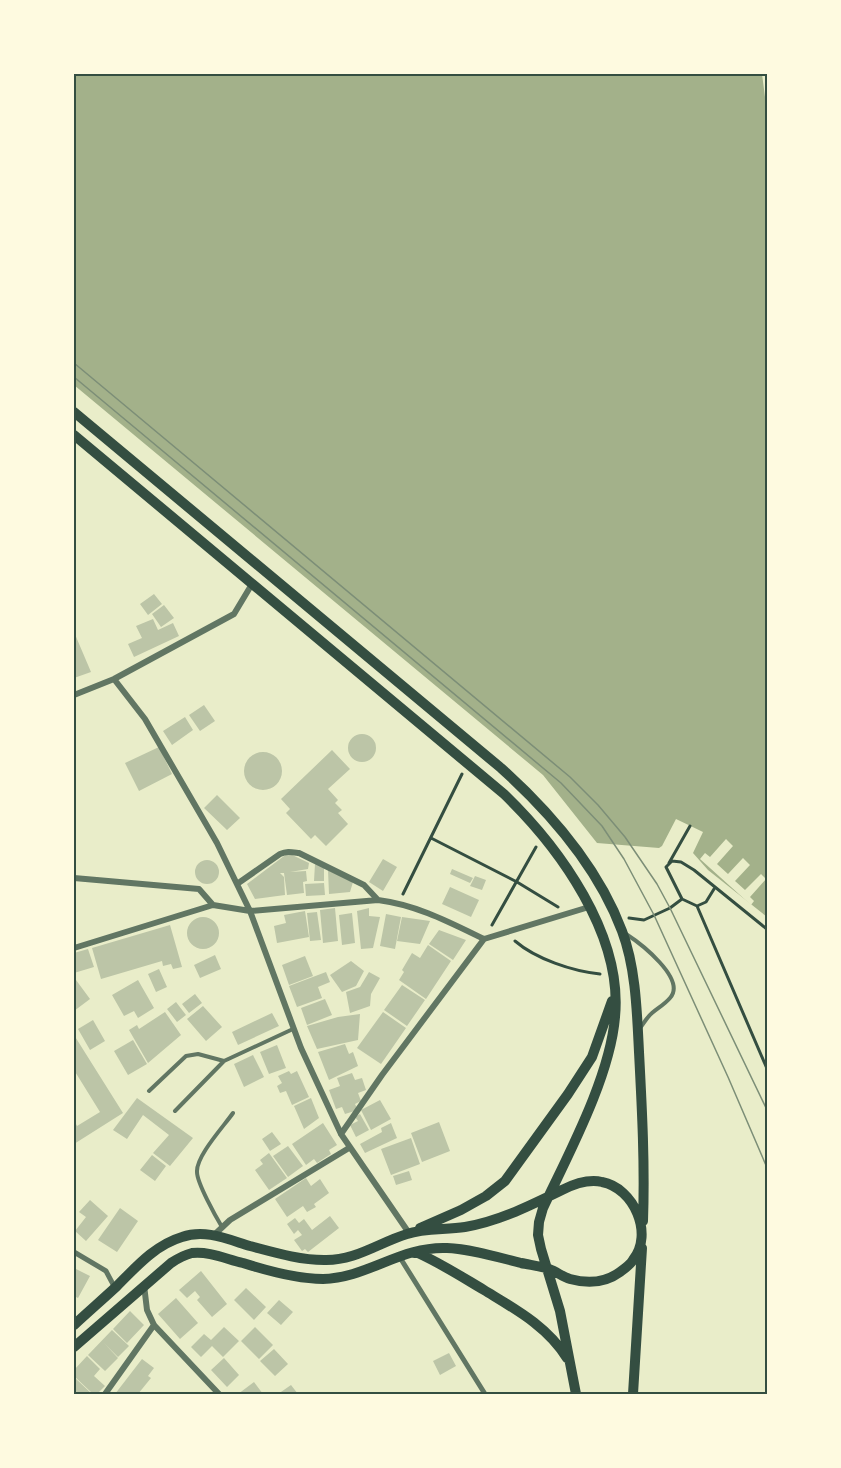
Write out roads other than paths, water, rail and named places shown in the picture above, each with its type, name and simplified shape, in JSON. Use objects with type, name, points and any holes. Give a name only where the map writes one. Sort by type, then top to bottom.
[{"type":"main road","points":[[74,412],[528,793],[574,848],[595,880],[622,932],[629,960],[638,1031],[643,1116],[643,1236],[633,1395]]},
{"type":"main road","points":[[74,435],[519,809],[574,880],[589,907],[604,941],[613,976],[615,1017],[604,1068],[582,1125],[539,1222],[538,1235],[571,1363],[576,1395]]},
{"type":"main road","points":[[74,1325],[153,1252],[169,1242],[218,1231],[265,1250],[326,1260],[358,1256],[486,1197],[505,1180],[555,1113],[592,1057],[615,991]]},
{"type":"main road","points":[[74,1347],[144,1284],[171,1263],[192,1253],[210,1254],[292,1275],[322,1279],[353,1274],[420,1250],[448,1248],[548,1268],[567,1279],[588,1283],[611,1278],[633,1260],[643,1236],[636,1208],[626,1195],[602,1182],[586,1182],[570,1186],[506,1216],[483,1223],[463,1228],[409,1233]]},
{"type":"main road","points":[[401,1255],[418,1253],[448,1267],[521,1312],[550,1335],[571,1363]]},
{"type":"street","points":[[74,695],[114,679],[234,614],[252,584]]},
{"type":"street","points":[[114,679],[145,719],[217,843],[250,911],[294,1029],[341,1134],[409,1233]]},
{"type":"street","points":[[237,884],[286,851],[299,853],[364,885],[378,900]]},
{"type":"street","points":[[74,878],[199,889],[213,905]]},
{"type":"street","points":[[74,948],[213,905],[250,911],[378,900],[398,903],[432,914],[484,939]]},
{"type":"street","points":[[341,1134],[382,1075],[484,939],[569,915],[589,907]]},
{"type":"street","points":[[218,1231],[230,1220],[349,1148]]},
{"type":"street","points":[[74,1252],[106,1271],[115,1288]]},
{"type":"street","points":[[401,1255],[485,1395]]},
{"type":"street","points":[[144,1284],[147,1310],[154,1325],[219,1395]]},
{"type":"street","points":[[105,1395],[154,1325]]},
{"type":"lane","points":[[622,932],[640,943],[664,966],[674,988],[672,997],[650,1015],[638,1031]]},
{"type":"lane","points":[[175,1111],[224,1061],[294,1029]]},
{"type":"lane","points":[[149,1091],[186,1056],[198,1054],[224,1061]]},
{"type":"lane","points":[[218,1231],[196,1172],[200,1158],[233,1113]]},
{"type":"tram line","points":[[74,363],[570,777],[598,805],[625,837],[657,884],[768,1112]]},
{"type":"tram line","points":[[74,377],[561,783],[602,826],[624,859],[654,915],[768,1170]]}]
